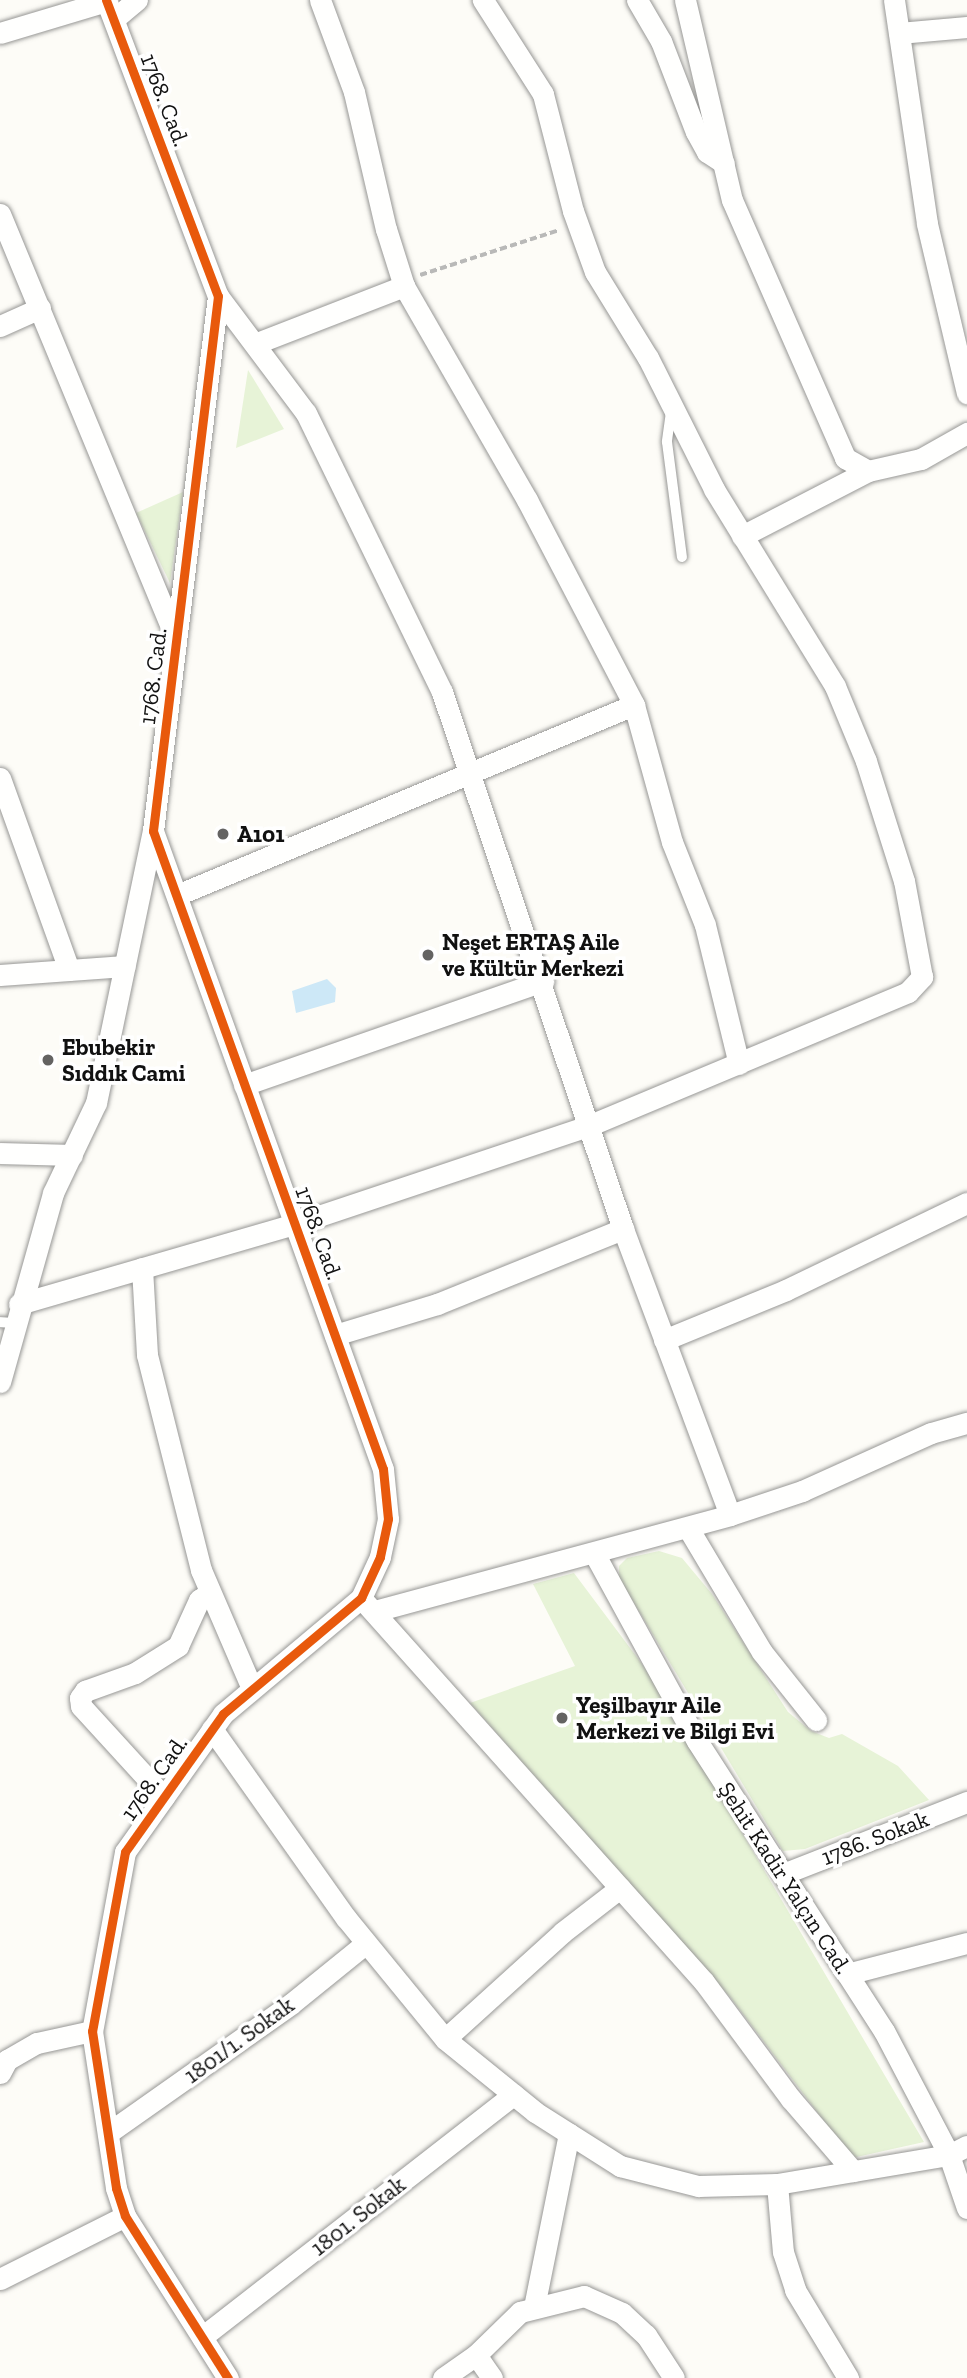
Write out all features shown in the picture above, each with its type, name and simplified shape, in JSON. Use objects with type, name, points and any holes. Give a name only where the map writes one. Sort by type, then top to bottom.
[{"type":"street","points":[[0,33],[137,0]]},
{"type":"street","points":[[320,0],[354,92],[386,229],[404,286],[527,500],[634,705],[672,842],[705,925],[738,1064]]},
{"type":"street","points":[[11,1316],[142,1268],[295,1224],[588,1126],[908,992],[922,977],[904,881],[882,823],[866,761],[835,686],[742,536],[595,272],[578,224],[543,94],[483,0]]},
{"type":"street","points":[[637,0],[661,41],[696,132],[707,152],[724,163]]},
{"type":"street","points":[[685,0],[732,200],[825,419],[845,458],[868,471]]},
{"type":"street","points":[[894,0],[927,224],[967,393]]},
{"type":"street","name":"1768. Cad.","points":[[109,6],[218,296],[153,831],[383,1469],[388,1519],[368,1604],[251,1686],[212,1729],[125,1852],[92,2031],[108,2133],[125,2216],[228,2378]]},
{"type":"street","points":[[899,33],[967,27]]},
{"type":"street","points":[[0,214],[177,640]]},
{"type":"street","points":[[257,343],[404,286]]},
{"type":"street","points":[[218,296],[257,343],[306,413],[442,691],[542,981],[623,1229],[730,1515]]},
{"type":"street","points":[[0,326],[40,308]]},
{"type":"street","points":[[742,536],[868,471],[921,459],[967,433]]},
{"type":"street","points":[[177,895],[469,770],[634,705]]},
{"type":"street","points":[[0,779],[69,970]]},
{"type":"street","points":[[0,1382],[11,1316],[53,1193],[96,1103],[153,831]]},
{"type":"street","points":[[0,975],[125,966]]},
{"type":"street","points":[[244,1085],[542,981]]},
{"type":"street","points":[[0,1153],[72,1155]]},
{"type":"street","points":[[664,1340],[786,1290],[967,1203]]},
{"type":"street","points":[[335,1335],[437,1304],[623,1229]]},
{"type":"street","points":[[142,1268],[147,1355],[209,1593],[251,1686]]},
{"type":"street","points":[[853,2171],[791,2099],[704,1982],[368,1604],[594,1553],[688,1528],[802,1491],[931,1433],[967,1423]]},
{"type":"street","points":[[688,1528],[762,1652],[817,1720]]},
{"type":"street","name":"Şehit Kadir Yalçın Cad.","points":[[594,1553],[697,1741],[958,2151],[967,2208]]},
{"type":"street","points":[[164,1797],[81,1706],[80,1698],[85,1691],[135,1673],[178,1646],[199,1600],[209,1593]]},
{"type":"street","points":[[212,1729],[366,1943],[445,2039],[514,2094],[620,2166],[698,2186],[777,2184],[958,2151]]},
{"type":"street","name":"1786. Sokak","points":[[783,1874],[967,1802]]},
{"type":"street","points":[[445,2039],[563,1933],[620,1888]]},
{"type":"street","name":"1801/1. Sokak","points":[[108,2133],[292,2003],[366,1943]]},
{"type":"street","points":[[847,1974],[967,1943]]},
{"type":"street","points":[[0,2073],[7,2060],[37,2043],[92,2031]]},
{"type":"street","name":"1801. Sokak","points":[[202,2337],[514,2094]]},
{"type":"street","points":[[534,2308],[569,2133]]},
{"type":"street","points":[[777,2184],[783,2252],[795,2290],[848,2378]]},
{"type":"street","points":[[0,2279],[125,2216]]},
{"type":"street","points":[[443,2378],[475,2355],[520,2312],[584,2296],[622,2314],[646,2335],[674,2378]]},
{"type":"street","points":[[475,2355],[492,2378]]},
{"type":"lane","points":[[672,406],[667,442],[682,557]]},
{"type":"path","points":[[404,286],[421,274],[578,224]]},
{"type":"green space","points":[[248,370],[284,429],[236,448]]},
{"type":"green space","points":[[183,492],[170,583],[136,513]]},
{"type":"green space","points":[[659,1551],[682,1558],[712,1594],[788,1712],[811,1731],[829,1738],[842,1734],[898,1766],[929,1800],[805,1849],[783,1851],[619,1578],[619,1566],[627,1558]]},
{"type":"green space","points":[[574,1573],[645,1668],[924,2142],[852,2158],[730,1997],[470,1703],[575,1666],[533,1584]]},
{"type":"water","points":[[327,979],[336,988],[335,1002],[296,1013],[292,991]]},
{"type":"cycle path","points":[[106,0],[218,296],[153,831],[383,1469],[388,1519],[380,1557],[361,1598],[223,1714],[125,1852],[92,2031],[116,2188],[125,2216],[228,2378]]},
{"type":"place","name":"A101","points":[[223,834]]},
{"type":"place","name":"Neşet ERTAŞ Aile ve Kültür Merkezi","points":[[428,955]]},
{"type":"place","name":"Ebubekir Sıddık Cami","points":[[48,1060]]},
{"type":"place","name":"Yeşilbayır Aile Merkezi ve Bilgi Evi","points":[[562,1718]]}]
